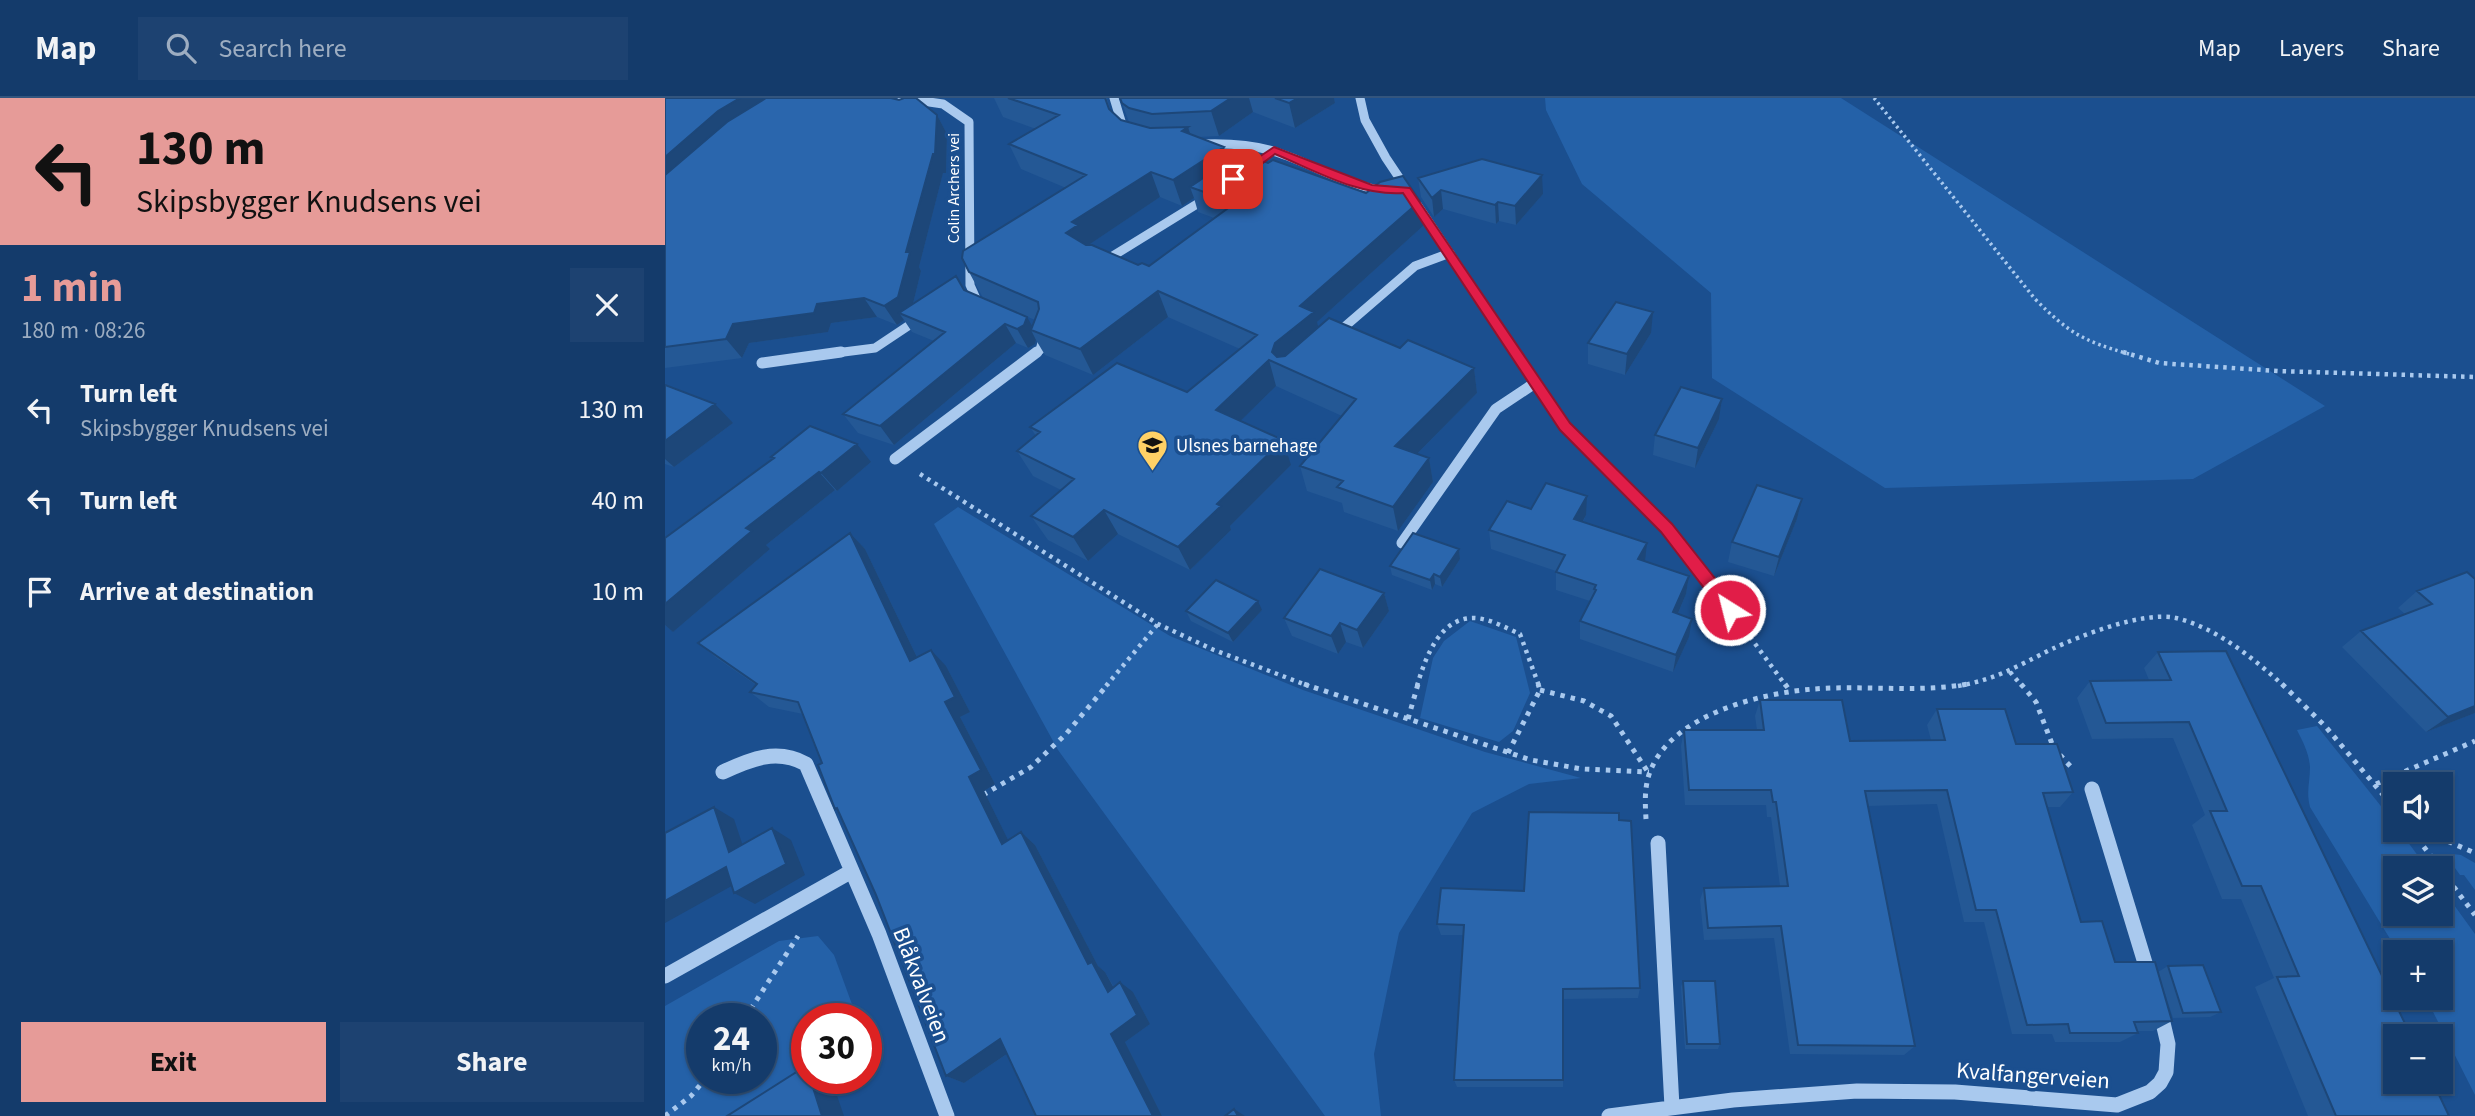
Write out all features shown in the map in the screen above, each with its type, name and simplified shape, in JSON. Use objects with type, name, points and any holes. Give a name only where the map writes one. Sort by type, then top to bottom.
[{"type":"street","name":"Colin Archers vei","points":[[902,98],[943,104],[969,122],[970,285]]},
{"type":"street","points":[[1114,98],[1121,127],[1131,138]]},
{"type":"street","points":[[1360,98],[1370,131],[1406,190],[1535,383],[1577,441],[1667,528],[1730,610]]},
{"type":"street","points":[[1186,144],[1243,144],[1274,150],[1368,188],[1381,191],[1406,190]]},
{"type":"street","points":[[1264,158],[1274,150]]},
{"type":"street","points":[[1100,264],[1223,187]]},
{"type":"street","points":[[1327,342],[1415,266],[1450,253]]},
{"type":"street","points":[[959,292],[970,285],[978,303],[989,307]]},
{"type":"street","points":[[762,363],[875,348],[927,314]]},
{"type":"street","points":[[895,459],[1040,350],[1046,332],[1034,327]]},
{"type":"street","points":[[1402,543],[1496,409],[1535,383]]},
{"type":"street","name":"Blåkvalveien","points":[[723,772],[756,757],[772,754],[784,754],[806,764],[819,789],[898,982],[947,1116]]},
{"type":"street","name":"Kvalfangerveien","points":[[1609,1116],[1672,1107],[1858,1091],[1990,1093],[2117,1105],[2138,1101],[2154,1091],[2164,1078],[2169,1041],[2092,789]]},
{"type":"street","points":[[1658,844],[1672,1107]]},
{"type":"street","points":[[665,976],[852,871]]},
{"type":"path","points":[[1874,98],[2035,299],[2064,328],[2090,343],[2159,363],[2278,372],[2475,377]]},
{"type":"path","points":[[895,459],[1158,624],[1214,650],[1286,678],[1547,764],[1582,769],[1649,772]]},
{"type":"path","points":[[1730,610],[1790,691]]},
{"type":"path","points":[[1408,719],[1419,673],[1435,641],[1454,624],[1470,617],[1520,634],[1540,690],[1508,753]]},
{"type":"path","points":[[1658,844],[1647,822],[1643,805],[1649,772],[1665,747],[1690,726],[1743,703],[1790,691],[1953,687],[1994,679],[2063,644],[2134,622],[2160,617],[2186,621],[2223,637],[2254,659],[2335,739],[2383,793]]},
{"type":"path","points":[[973,801],[1031,766],[1066,734],[1158,624]]},
{"type":"path","points":[[2010,672],[2036,702],[2052,747],[2092,789]]},
{"type":"path","points":[[1540,690],[1584,701],[1611,716],[1649,772]]},
{"type":"path","points":[[2376,784],[2475,741]]},
{"type":"path","points":[[2451,842],[2475,853]]},
{"type":"path","points":[[2453,885],[2475,915]]},
{"type":"path","points":[[755,1003],[803,928]]},
{"type":"path","points":[[665,1116],[693,1094]]},
{"type":"shaded area","points":[[1545,98],[1841,98],[2325,406],[2193,479],[1885,488],[1712,378],[1711,293],[1582,184],[1546,110]]},
{"type":"shaded area","points":[[958,507],[1170,636],[1303,690],[1485,752],[1581,778],[1529,784],[1472,813],[1399,933],[1374,1054],[1381,1116],[1325,1116],[1058,750],[934,524]]},
{"type":"shaded area","points":[[1470,621],[1516,637],[1530,693],[1513,731],[1499,742],[1420,718],[1433,658],[1444,641]]},
{"type":"shaded area","points":[[2317,726],[2383,809],[2383,842],[2408,842],[2418,856],[2383,856],[2383,926],[2453,926],[2453,904],[2475,934],[2475,1095],[2453,1051],[2453,1024],[2439,1024],[2432,1010],[2453,1010],[2453,940],[2391,940],[2310,807],[2309,762],[2297,730]]},
{"type":"shaded area","points":[[2449,855],[2461,855],[2475,863],[2475,890],[2464,875],[2460,875],[2453,865],[2453,856]]},
{"type":"shaded area","points":[[818,936],[834,955],[852,1003],[791,1003],[791,1083],[777,1092],[777,1003],[686,1003],[686,1094],[774,1094],[740,1116],[665,1116],[665,1006],[779,941]]},
{"type":"building","points":[[665,98],[740,98],[718,111],[665,157]]},
{"type":"building","points":[[766,98],[916,98],[937,115],[935,154],[906,252],[910,252],[898,297],[884,306],[864,298],[817,304],[814,313],[733,324],[726,339],[665,347],[665,175],[727,122]]},
{"type":"building","points":[[1008,98],[1105,98],[1109,109],[1121,120],[1150,128],[1188,127],[1182,131],[1224,147],[1173,180],[1151,172],[1072,222],[1078,225],[1066,233],[1086,245],[1092,245],[1138,265],[1142,263],[1149,266],[1235,203],[1190,187],[1240,153],[1268,163],[1273,160],[1366,193],[1380,182],[1403,176],[1420,201],[1300,306],[1314,312],[1275,343],[1272,352],[1277,357],[1285,356],[1329,318],[1400,348],[1408,340],[1474,368],[1395,446],[1429,458],[1393,507],[1337,487],[1343,481],[1300,466],[1356,399],[1269,360],[1216,410],[1283,440],[1217,504],[1221,506],[1178,547],[1104,510],[1073,537],[1031,516],[1074,479],[1017,451],[1040,432],[1030,427],[1117,363],[1187,392],[1257,335],[1158,291],[1080,349],[1031,330],[1039,309],[1038,302],[969,272],[962,258],[963,251],[1086,175],[1009,144],[1059,115]]},
{"type":"building","points":[[1120,98],[1231,98],[1211,111],[1152,114],[1129,108]]},
{"type":"building","points":[[1275,98],[1298,98],[1289,103]]},
{"type":"building","points":[[1482,159],[1542,175],[1515,206],[1498,202],[1495,205],[1441,190],[1432,198],[1418,178]]},
{"type":"building","points":[[956,276],[964,290],[1027,317],[1024,325],[1017,329],[1005,324],[880,426],[843,414],[945,332],[899,313]]},
{"type":"building","points":[[1616,302],[1653,312],[1627,354],[1588,343]]},
{"type":"building","points":[[665,385],[715,404],[665,441]]},
{"type":"building","points":[[1681,387],[1722,399],[1698,448],[1655,435]]},
{"type":"building","points":[[810,426],[857,444],[746,528],[752,531],[665,604],[665,538],[774,458],[771,457]]},
{"type":"building","points":[[1546,483],[1587,496],[1574,519],[1647,543],[1638,559],[1689,576],[1673,612],[1692,619],[1676,655],[1580,621],[1596,585],[1556,572],[1565,555],[1489,530],[1507,501],[1531,509]]},
{"type":"building","points":[[1757,485],[1802,499],[1779,557],[1732,542]]},
{"type":"building","points":[[850,533],[910,661],[931,650],[955,697],[945,702],[981,770],[969,777],[1002,844],[1021,832],[1088,964],[1092,962],[1108,992],[1120,982],[1137,1015],[1111,1034],[1153,1116],[1036,1116],[1000,1039],[946,1076],[876,895],[837,808],[835,809],[818,765],[822,763],[798,702],[750,692],[757,684],[698,643]]},
{"type":"building","points":[[1413,533],[1459,549],[1440,577],[1434,574],[1430,580],[1390,566]]},
{"type":"building","points":[[1320,569],[1384,593],[1357,630],[1340,623],[1331,636],[1284,618]]},
{"type":"building","points":[[2467,572],[2475,579],[2475,706],[2448,717],[2361,631],[2432,604],[2417,591]]},
{"type":"building","points":[[1216,580],[1258,601],[1228,633],[1186,611]]},
{"type":"building","points":[[2226,651],[2383,978],[2383,1010],[2399,1010],[2405,1024],[2383,1024],[2383,1094],[2439,1094],[2449,1116],[2336,1116],[2277,977],[2299,976],[2261,886],[2242,886],[2210,811],[2227,811],[2189,722],[2106,723],[2090,681],[2171,680],[2158,652]]},
{"type":"building","points":[[1760,700],[1842,700],[1850,741],[1945,740],[1937,709],[2005,709],[2016,744],[2057,744],[2073,792],[2043,793],[2081,922],[2102,921],[2115,962],[2155,962],[2172,1021],[2134,1022],[2138,1033],[2070,1033],[2068,1024],[2027,1025],[1996,910],[1976,910],[1947,790],[1865,791],[1915,1046],[1798,1045],[1781,926],[1708,928],[1704,888],[1788,886],[1776,802],[1773,802],[1771,790],[1689,790],[1684,730],[1764,730]]},
{"type":"building","points":[[714,807],[729,852],[772,828],[786,864],[734,893],[726,867],[665,901],[665,833]]},
{"type":"building","points":[[1529,812],[1619,813],[1619,820],[1631,821],[1640,988],[1563,989],[1563,1080],[1454,1080],[1464,925],[1437,924],[1441,888],[1524,891]]},
{"type":"building","points":[[2203,965],[2221,1012],[2183,1013],[2168,966]]},
{"type":"building","points":[[1683,981],[1715,981],[1720,1044],[1687,1044]]},
{"type":"building","points":[[791,1075],[791,1094],[815,1094],[822,1116],[727,1116],[762,1094],[777,1094],[777,1084]]},
{"type":"building","points":[[1234,1109],[1238,1116],[1225,1116]]},
{"type":"place","name":"Ulsnes barnehage","points":[[1153,472]]},
{"type":"route","points":[[1233,179],[1274,150],[1368,188],[1381,191],[1406,190],[1463,271],[1565,427],[1667,528],[1730,610]]}]
